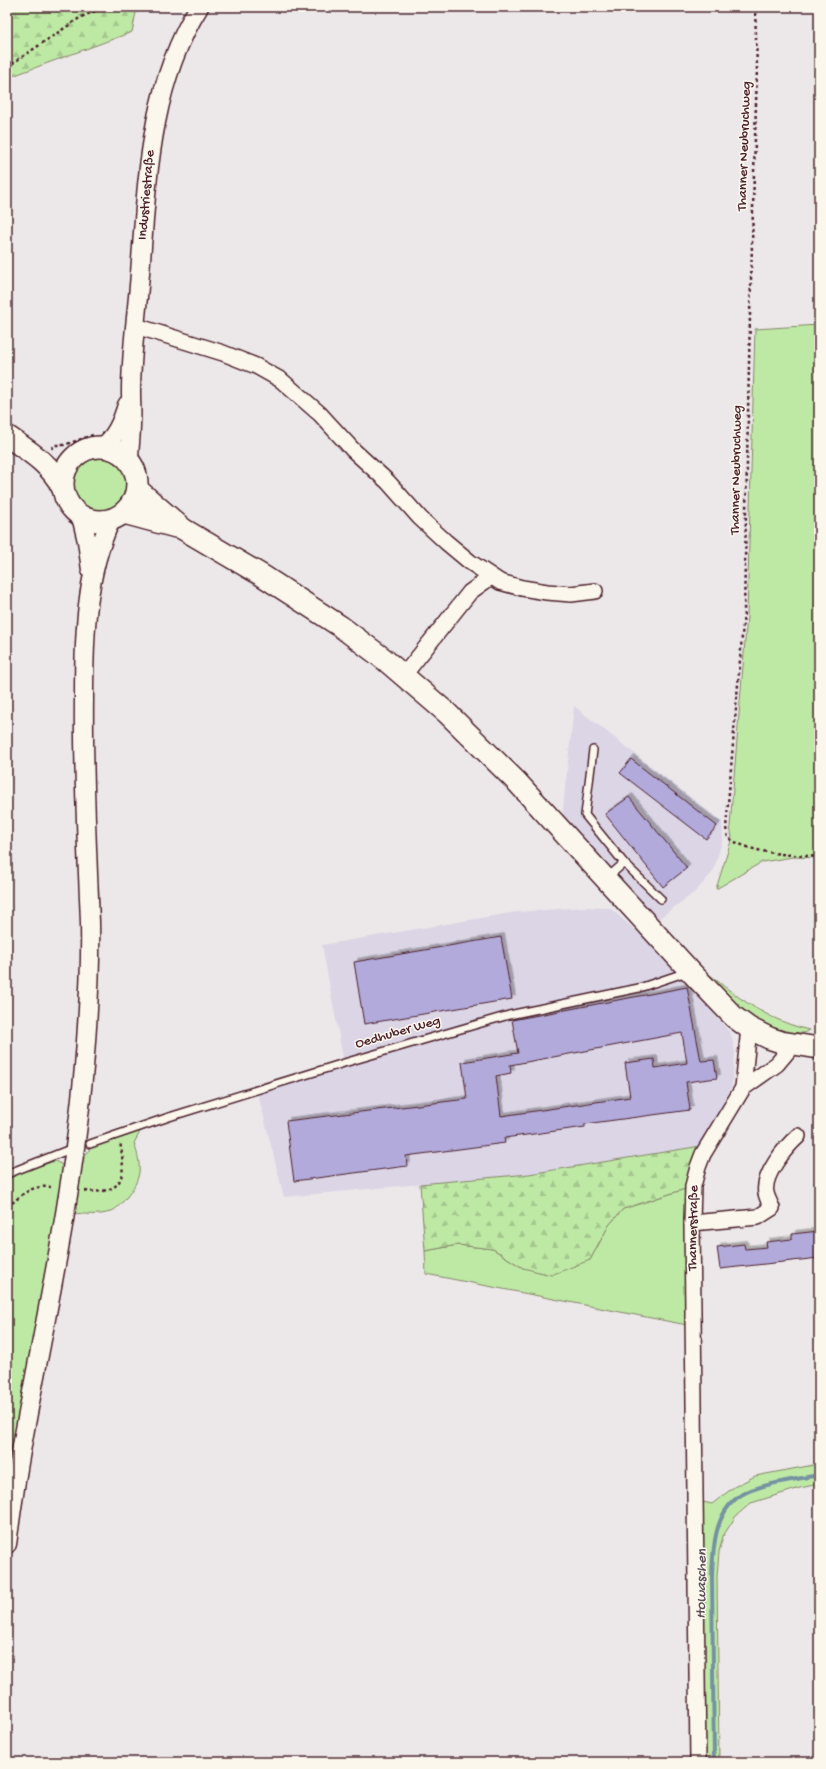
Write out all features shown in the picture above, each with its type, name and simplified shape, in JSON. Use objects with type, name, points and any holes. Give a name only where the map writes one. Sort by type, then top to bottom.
[{"type":"main road","points":[[7,436],[50,453],[67,456],[76,455]]},
{"type":"main road","points":[[7,436],[56,475],[62,487],[66,501],[75,512],[81,516],[92,521],[117,516],[183,529]]},
{"type":"main road","points":[[62,487],[63,475],[68,464],[76,455],[99,441],[122,454],[129,461],[136,476],[137,489],[133,500],[117,516]]},
{"type":"main road","points":[[137,489],[183,529],[304,602],[340,626],[404,675],[472,736],[734,1017],[749,1028],[770,1038],[793,1044],[819,1048]]},
{"type":"street","name":"Industriestraße","points":[[129,461],[131,391],[150,150],[158,110],[168,76],[181,43],[199,7]]},
{"type":"street","points":[[136,326],[223,353],[256,366],[281,380],[320,414],[353,450],[388,482],[420,518],[446,542],[500,582],[522,588],[547,592],[571,594],[595,591]]},
{"type":"street","name":"Industriestraße","points":[[99,441],[111,440],[117,431],[123,418],[131,391]]},
{"type":"street","points":[[7,1544],[20,1458],[83,1145],[84,1066],[89,978],[90,925],[83,747],[84,669],[92,575],[86,535],[81,516]]},
{"type":"street","points":[[92,575],[117,516]]},
{"type":"street","points":[[404,675],[470,592],[491,576]]},
{"type":"street","name":"Thannerstraße","points":[[743,1088],[749,1028]]},
{"type":"street","name":"Thannerstraße","points":[[698,1762],[692,1223],[694,1186],[698,1167],[703,1154],[743,1088],[777,1064],[793,1044]]},
{"type":"street","points":[[692,1223],[758,1217],[772,1208],[765,1192],[769,1175],[776,1160],[786,1147],[798,1136]]},
{"type":"lane","points":[[593,750],[585,815],[624,863],[661,899]]},
{"type":"lane","points":[[606,879],[624,863]]},
{"type":"lane","name":"Oedhuber Weg","points":[[7,1174],[83,1145],[344,1063],[494,1020],[639,988],[690,971]]},
{"type":"path","points":[[7,67],[81,17],[104,7]]},
{"type":"path","name":"Thanner Neubruchweg","points":[[755,7],[757,68],[744,612],[726,828],[728,838],[741,846],[753,850],[819,857]]},
{"type":"path","points":[[50,453],[54,445],[99,441]]},
{"type":"path","points":[[85,1191],[105,1191],[118,1183],[124,1169],[118,1134]]},
{"type":"path","points":[[7,1207],[25,1192],[35,1187],[51,1187]]},
{"type":"shaded area","points":[[574,706],[722,822],[723,838],[713,872],[695,892],[654,922],[562,818]]},
{"type":"shaded area","points":[[585,907],[610,908],[649,942],[696,992],[731,1034],[735,1052],[732,1086],[701,1146],[529,1174],[284,1197],[256,1086],[343,1058],[322,945],[516,912]]},
{"type":"green space","points":[[7,7],[137,7],[132,32],[7,78]]},
{"type":"green space","points":[[819,325],[819,858],[793,857],[762,862],[716,889],[732,838],[730,826],[747,616],[755,329]]},
{"type":"green space","points":[[93,456],[105,456],[120,464],[128,479],[128,491],[120,506],[105,514],[93,514],[78,506],[70,491],[70,479],[78,464]]},
{"type":"green space","points":[[680,949],[740,998],[772,1017],[809,1030],[804,1033],[783,1032],[770,1028],[745,1014]]},
{"type":"green space","points":[[141,1130],[134,1143],[139,1166],[138,1178],[124,1200],[119,1206],[110,1212],[101,1214],[73,1213],[76,1189],[82,1162],[89,1150],[99,1143]]},
{"type":"green space","points":[[701,1146],[688,1188],[623,1209],[609,1225],[590,1260],[551,1275],[523,1268],[493,1249],[458,1245],[425,1251],[420,1184],[529,1174]]},
{"type":"green space","points":[[55,1161],[61,1164],[65,1171],[7,1494],[7,1179],[26,1170]]},
{"type":"green space","points":[[688,1188],[687,1325],[426,1274],[425,1251],[458,1245],[493,1249],[523,1268],[590,1260],[609,1225],[623,1209]]},
{"type":"green space","points":[[819,1464],[819,1484],[800,1488],[751,1503],[736,1516],[723,1536],[719,1552],[717,1576],[719,1762],[704,1762],[703,1502],[712,1504],[734,1487],[755,1476]]},
{"type":"building","points":[[631,759],[717,826],[706,839],[620,773]]},
{"type":"building","points":[[629,797],[687,868],[663,887],[605,814]]},
{"type":"building","points":[[501,937],[512,999],[364,1024],[354,962]]},
{"type":"building","points":[[687,987],[701,1061],[714,1060],[717,1078],[686,1082],[690,1110],[585,1124],[585,1127],[504,1138],[505,1143],[406,1156],[407,1166],[294,1181],[286,1121],[467,1099],[462,1062],[518,1053],[512,1020]],"holes":[[[682,1033],[687,1063],[655,1068],[654,1059],[625,1063],[630,1097],[501,1116],[496,1076],[511,1073],[510,1065]]]},
{"type":"building","points":[[819,1231],[819,1258],[720,1269],[717,1247],[744,1244],[745,1249],[767,1247],[766,1242],[792,1239],[792,1234]]},
{"type":"waterway","name":"Howaschen","points":[[714,1762],[712,1576],[714,1543],[720,1521],[732,1502],[749,1491],[779,1482],[819,1475]]}]
